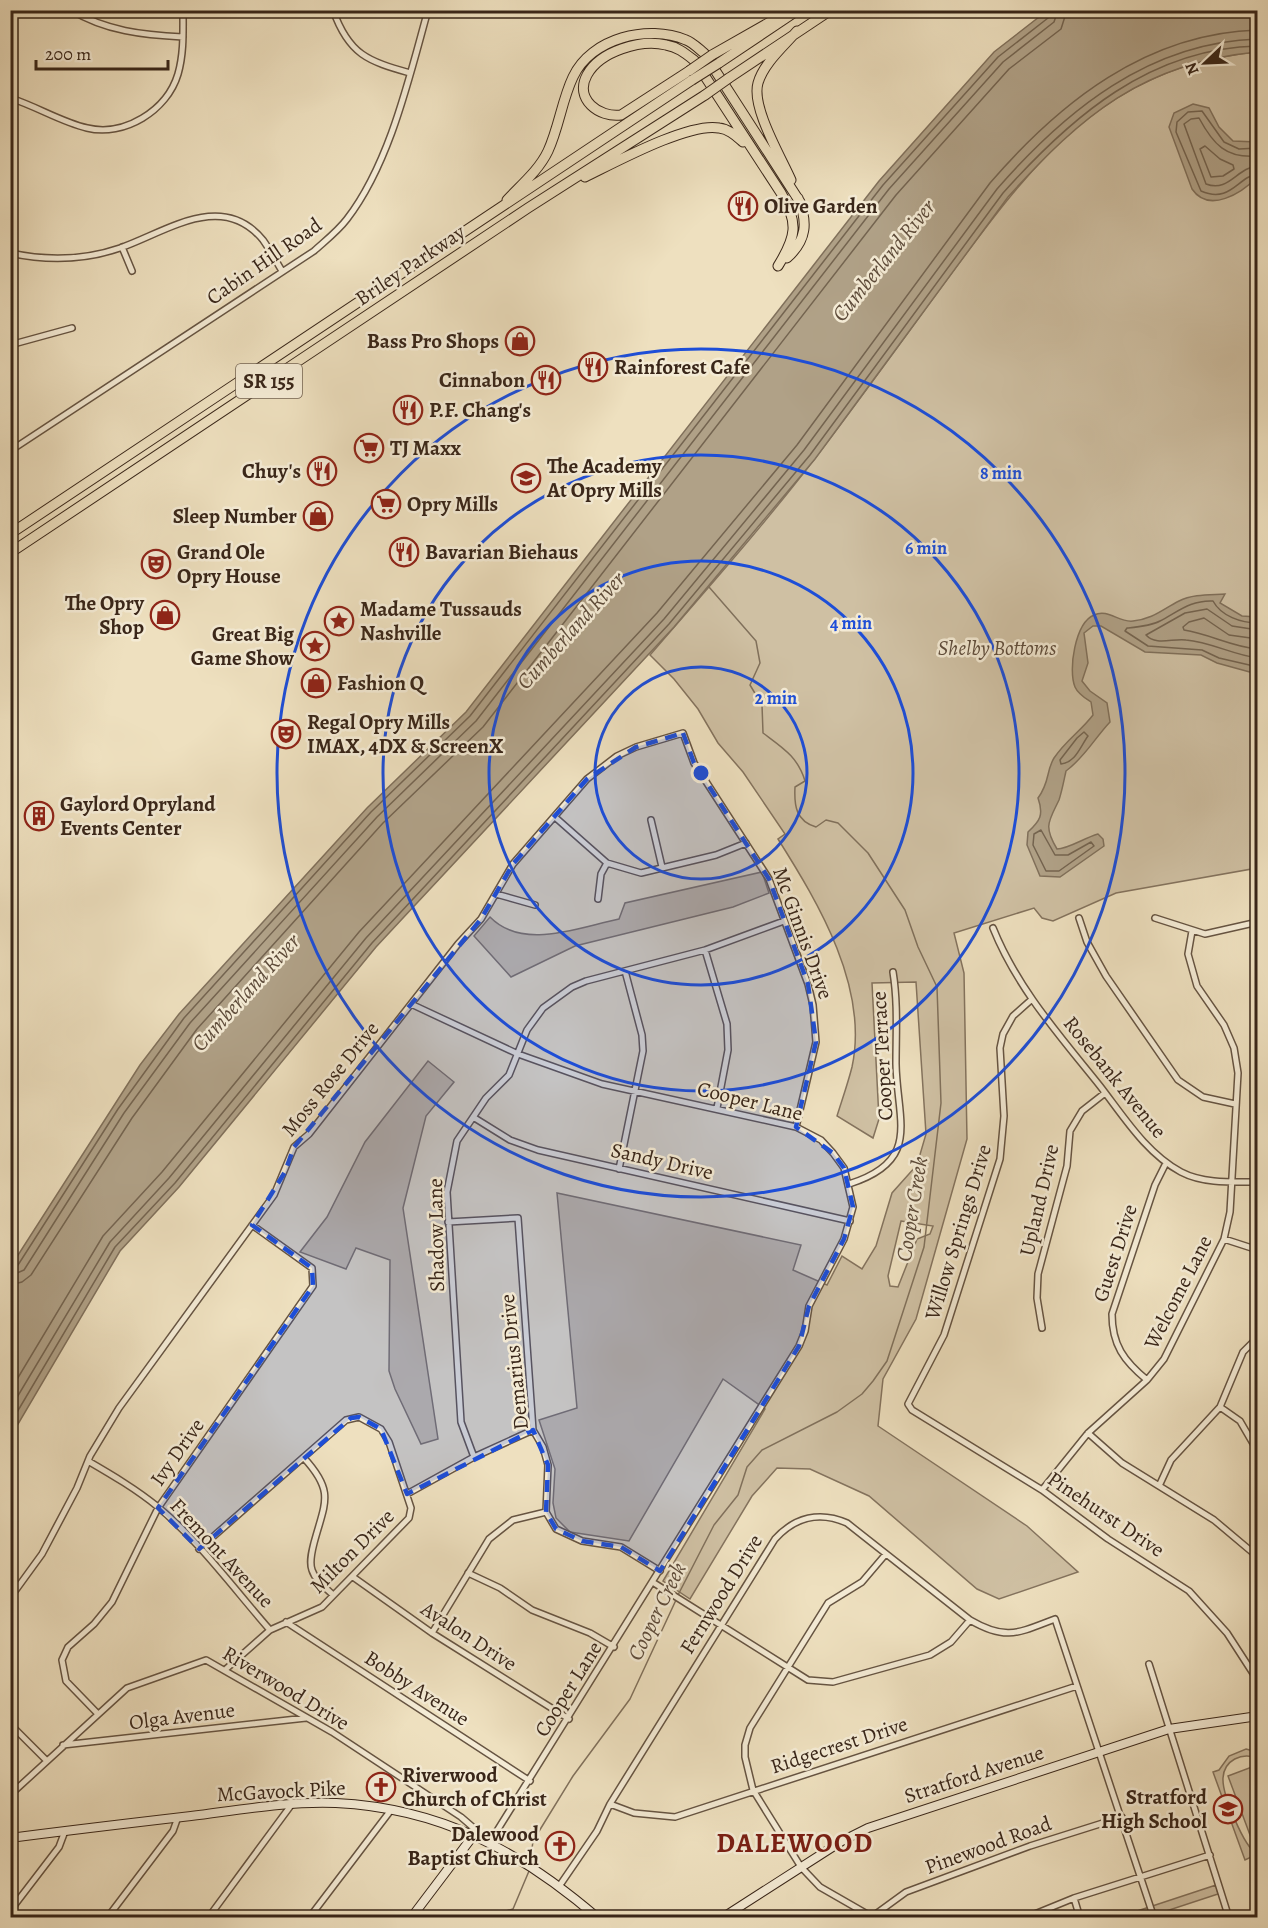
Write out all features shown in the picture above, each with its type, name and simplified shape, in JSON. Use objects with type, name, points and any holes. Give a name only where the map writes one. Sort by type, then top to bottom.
[{"type":"highway","name":"Briley Parkway","points":[[10,534],[495,213],[715,59],[798,10]]},
{"type":"highway","name":"Briley Parkway","points":[[10,553],[528,208],[705,95],[831,10]]},
{"type":"highway","points":[[691,76],[621,115],[607,116],[598,112],[587,100],[585,93],[584,84],[594,66],[619,50],[652,43],[674,48],[695,61],[787,203],[794,223],[792,240],[778,266],[798,248],[806,229],[800,202],[769,130],[757,94],[757,85],[768,64],[797,31]]},
{"type":"highway","points":[[495,213],[532,175],[548,151],[571,81],[588,58],[602,46],[626,36],[658,34],[686,40],[704,53],[800,202]]},
{"type":"highway","points":[[528,208],[618,161],[675,137],[708,127],[726,130],[737,136],[758,160]]},
{"type":"highway","points":[[794,223],[805,222]]},
{"type":"street","points":[[71,10],[101,25],[128,32],[183,37]]},
{"type":"street","points":[[10,98],[86,128],[102,130],[134,123],[159,105],[177,77],[183,37],[183,10]]},
{"type":"street","points":[[333,10],[340,29],[370,62],[410,74]]},
{"type":"street","name":"Cabin Hill Road","points":[[10,451],[314,251],[346,221],[363,195],[380,161],[410,74],[428,10]]},
{"type":"street","points":[[10,253],[57,258],[94,255],[122,247],[191,218],[213,215],[228,217],[240,222],[262,240],[282,272]]},
{"type":"street","points":[[122,247],[132,271]]},
{"type":"street","points":[[10,345],[72,328]]},
{"type":"street","name":"Moss Rose Drive","points":[[10,1598],[42,1554],[88,1461],[119,1408],[274,1194],[294,1147],[309,1134],[481,919],[513,864],[598,769],[636,747],[683,733]]},
{"type":"street","name":"Mc Ginnis Drive","points":[[683,733],[694,762],[769,879],[808,984],[815,1021],[816,1042],[796,1127]]},
{"type":"street","points":[[556,818],[607,863],[641,873],[716,855],[747,843]]},
{"type":"street","points":[[651,820],[662,867]]},
{"type":"street","points":[[598,899],[601,874],[607,863]]},
{"type":"street","points":[[496,894],[535,905]]},
{"type":"street","points":[[1079,918],[1087,942],[1106,976],[1178,1080],[1203,1097],[1235,1104]]},
{"type":"street","points":[[1155,918],[1192,932],[1205,934],[1257,922]]},
{"type":"street","name":"Shadow Lane","points":[[474,1457],[461,1422],[448,1222],[447,1192],[457,1141],[486,1098],[509,1075],[527,1030],[543,1008],[572,987],[705,950],[784,921]]},
{"type":"street","name":"Rosebank Avenue","points":[[993,928],[1010,966],[1031,1000],[1138,1136],[1166,1163],[1197,1178],[1257,1182]]},
{"type":"street","name":"Welcome Lane","points":[[1042,1490],[1088,1433],[1147,1380],[1164,1359],[1224,1239],[1230,1212],[1238,1073],[1234,1048],[1224,1025],[1197,986],[1188,954],[1192,932]]},
{"type":"street","points":[[705,950],[727,1024],[728,1050],[717,1108]]},
{"type":"street","points":[[619,1169],[643,1051],[642,1035],[625,971]]},
{"type":"street","name":"Cooper Terrace","points":[[849,1184],[877,1173],[891,1161],[901,1134],[903,1120],[896,1064],[898,1010],[893,972]]},
{"type":"street","name":"Willow Springs Drive","points":[[908,1404],[944,1335],[1000,1159],[1004,1116],[1000,1048],[1003,1034],[1013,1016],[1031,1000]]},
{"type":"street","name":"Cooper Lane","points":[[411,1004],[518,1054],[602,1084],[796,1127],[821,1140],[844,1168],[852,1207],[844,1239],[809,1306],[805,1330],[793,1357],[654,1583],[490,1842]]},
{"type":"street","name":"Upland Drive","points":[[1042,1328],[1037,1298],[1038,1274],[1067,1166],[1071,1131],[1082,1111],[1105,1093]]},
{"type":"street","name":"Sandy Drive","points":[[474,1117],[510,1140],[538,1150],[850,1221]]},
{"type":"street","name":"Guest Drive","points":[[1147,1380],[1127,1364],[1118,1352],[1112,1332],[1112,1314],[1155,1185],[1166,1163]]},
{"type":"street","name":"Demarius Drive","points":[[448,1222],[518,1218],[533,1430],[543,1447],[548,1465],[546,1512]]},
{"type":"street","name":"Ivy Drive","points":[[97,1713],[66,1681],[62,1660],[68,1647],[94,1624],[112,1602],[159,1508],[313,1286],[312,1268],[252,1225]]},
{"type":"street","points":[[1224,1239],[1257,1250]]},
{"type":"street","points":[[1159,1486],[1171,1460],[1220,1407],[1243,1352],[1257,1337]]},
{"type":"street","name":"Pinehurst Drive","points":[[908,1404],[912,1410],[1042,1490],[1108,1539],[1172,1578],[1196,1598],[1227,1633],[1257,1681]]},
{"type":"street","points":[[1220,1407],[1240,1420],[1257,1452]]},
{"type":"street","name":"Milton Drive","points":[[199,1549],[346,1420],[359,1417],[381,1429],[389,1442],[411,1508],[409,1518],[322,1606],[270,1630],[226,1669]]},
{"type":"street","points":[[407,1494],[474,1457],[533,1430]]},
{"type":"street","points":[[1088,1433],[1122,1463],[1214,1520],[1257,1557]]},
{"type":"street","points":[[304,1458],[319,1474],[324,1485],[326,1499],[311,1554],[311,1569],[333,1595]]},
{"type":"street","name":"Fremont Avenue","points":[[88,1461],[127,1484],[159,1508],[199,1549],[270,1630]]},
{"type":"street","points":[[432,1633],[489,1539],[499,1528],[513,1520],[546,1512],[556,1528],[568,1535],[582,1541],[621,1547],[660,1571]]},
{"type":"street","name":"Fernwood Drive","points":[[560,1885],[597,1831],[610,1804],[775,1539],[796,1520],[816,1516],[834,1517],[847,1522],[885,1555],[989,1632],[1006,1634],[1020,1632],[1055,1619],[1077,1686]]},
{"type":"street","points":[[873,1917],[820,1887],[801,1867],[753,1790],[745,1745],[750,1728],[828,1604],[862,1582],[885,1555]]},
{"type":"street","points":[[468,1573],[500,1588],[532,1610],[590,1633],[614,1647]]},
{"type":"street","name":"Avalon Drive","points":[[353,1577],[432,1633],[569,1719]]},
{"type":"street","points":[[654,1583],[808,1680],[832,1682],[930,1655],[951,1642],[970,1620]]},
{"type":"street","name":"Bobby Avenue","points":[[286,1622],[530,1781]]},
{"type":"street","name":"Riverwood Drive","points":[[10,1795],[127,1688],[199,1661],[212,1661],[461,1817],[474,1832]]},
{"type":"street","points":[[1149,1664],[1229,1917]]},
{"type":"street","points":[[1077,1686],[1101,1752],[1154,1917]]},
{"type":"street","name":"Ridgecrest Drive","points":[[610,1804],[634,1813],[675,1816],[1077,1686]]},
{"type":"street","name":"Stratford Avenue","points":[[722,1917],[868,1828],[1169,1729],[1257,1716]]},
{"type":"street","name":"Olga Avenue","points":[[63,1745],[75,1746],[306,1718]]},
{"type":"street","points":[[12,1727],[46,1760]]},
{"type":"street","name":"McGavock Pike","points":[[10,1838],[292,1804],[336,1803],[391,1810],[474,1832],[560,1885],[598,1917]]},
{"type":"street","points":[[208,1917],[292,1804]]},
{"type":"street","points":[[309,1917],[391,1810]]},
{"type":"street","points":[[107,1917],[173,1831],[178,1817]]},
{"type":"street","points":[[459,1828],[461,1817]]},
{"type":"street","name":"Pinewood Road","points":[[873,1917],[906,1892],[1030,1846],[1122,1817]]},
{"type":"street","points":[[10,1911],[59,1847],[65,1831]]},
{"type":"street","points":[[411,1917],[474,1832]]},
{"type":"street","points":[[1025,1917],[1074,1898],[1210,1855]]},
{"type":"street","points":[[1074,1898],[1080,1917]]},
{"type":"highlighted area","points":[[683,733],[694,763],[769,879],[808,984],[816,1042],[796,1127],[833,1153],[844,1168],[853,1207],[844,1239],[809,1306],[799,1346],[660,1571],[621,1547],[582,1541],[556,1529],[546,1512],[548,1465],[533,1430],[407,1494],[381,1429],[359,1417],[351,1418],[199,1549],[158,1508],[313,1286],[312,1268],[252,1225],[285,1172],[294,1147],[481,919],[513,864],[587,779],[636,747]]},
{"type":"green space","name":"Shelby Bottoms","points":[[1257,52],[1257,868],[1116,893],[1053,921],[1042,918],[1034,908],[954,933],[964,973],[967,1139],[916,1319],[883,1379],[878,1426],[1027,1526],[1078,1572],[999,1599],[977,1589],[869,1496],[810,1469],[777,1468],[752,1496],[690,1599],[663,1581],[765,1409],[723,1379],[629,1541],[570,1532],[556,1518],[553,1503],[555,1469],[539,1420],[577,1408],[557,1193],[801,1245],[793,1270],[827,1285],[842,1256],[862,1269],[876,1246],[892,1193],[917,1165],[926,1134],[916,982],[872,983],[879,1119],[873,1138],[837,1116],[852,1067],[855,1037],[853,1007],[847,977],[837,948],[809,891],[778,839],[785,834],[743,772],[718,743],[698,709],[674,679],[650,655],[796,482],[979,236],[1010,196],[1043,160],[1077,128],[1114,100],[1156,77],[1203,61]],"holes":[[[901,1221],[933,1226],[930,1234],[917,1239],[898,1287],[890,1286],[888,1276]]]},
{"type":"green space","points":[[762,872],[769,893],[733,907],[575,946],[511,977],[474,936],[490,917],[503,927],[518,933],[535,935],[569,931],[619,919],[625,903]]},
{"type":"green space","points":[[428,1061],[454,1082],[426,1116],[403,1208],[438,1439],[421,1444],[389,1371],[390,1260],[356,1248],[346,1269],[300,1252],[327,1217],[365,1142]]},
{"type":"green space","points":[[1246,1749],[1257,1752],[1257,1758],[1246,1756],[1235,1759],[1227,1766],[1223,1778],[1226,1796],[1235,1819],[1246,1841],[1257,1854],[1257,1860],[1251,1857],[1245,1860],[1213,1772],[1219,1770],[1229,1756]]},
{"type":"green space","points":[[1257,1765],[1257,1841],[1253,1843],[1228,1776]]},
{"type":"green space","points":[[1216,1885],[1218,1894],[1148,1917],[1116,1918]]},
{"type":"water","name":"Cumberland River","points":[[1048,10],[1257,11],[1257,52],[1217,58],[1180,68],[1148,81],[1118,98],[1062,141],[1008,197],[815,459],[674,627],[376,947],[179,1187],[120,1251],[11,1436],[11,1266],[140,1065],[179,1014],[367,808],[466,712],[879,181],[994,52]]},
{"type":"water","points":[[1193,104],[1209,108],[1219,127],[1233,141],[1257,142],[1257,177],[1243,189],[1225,198],[1207,200],[1192,189],[1169,127],[1174,113]]},
{"type":"water","points":[[1225,594],[1220,603],[1242,616],[1257,617],[1257,674],[1217,663],[1201,655],[1145,652],[1101,626],[1093,626],[1084,633],[1088,663],[1082,681],[1090,691],[1107,703],[1110,722],[1084,754],[1066,771],[1060,797],[1050,819],[1049,829],[1057,849],[1098,834],[1103,839],[1104,846],[1060,877],[1040,876],[1027,845],[1028,832],[1041,813],[1038,798],[1054,758],[1093,715],[1091,702],[1078,692],[1073,679],[1073,659],[1082,627],[1087,620],[1099,613],[1128,621],[1140,620],[1190,597]]},
{"type":"waterway","name":"Cooper Creek","points":[[678,1595],[714,1525],[738,1495],[747,1467],[762,1450],[837,1412],[862,1394],[887,1361],[924,1247],[941,1103],[937,987],[918,947],[905,910],[868,853],[838,823],[826,820],[816,827],[800,817],[796,806],[795,787],[805,781],[802,773],[794,759],[763,733],[762,705],[750,685],[760,663],[756,641],[709,587]]},
{"type":"waterway","name":"Cooper Creek","points":[[530,1864],[533,1841],[573,1776],[630,1699],[676,1600]]},
{"type":"waterway","name":"Cooper Creek","points":[[481,1918],[513,1909],[529,1871]]},
{"type":"place","name":"Olive Garden","points":[[743,206]]},
{"type":"place","name":"Bass Pro Shops","points":[[520,341]]},
{"type":"place","name":"Rainforest Cafe","points":[[593,367]]},
{"type":"place","name":"Cinnabon","points":[[546,380]]},
{"type":"place","name":"P.F. Chang's","points":[[408,410]]},
{"type":"place","name":"TJ Maxx","points":[[369,448]]},
{"type":"place","name":"Chuy's","points":[[322,471]]},
{"type":"place","name":"The Academy At Opry Mills","points":[[526,478]]},
{"type":"place","name":"Opry Mills","points":[[386,504]]},
{"type":"place","name":"Sleep Number","points":[[318,516]]},
{"type":"place","name":"Bavarian Biehaus","points":[[404,552]]},
{"type":"place","name":"Grand Ole Opry House","points":[[156,564]]},
{"type":"place","name":"The Opry Shop","points":[[165,615]]},
{"type":"place","name":"Madame Tussauds Nashville","points":[[339,621]]},
{"type":"place","name":"Great Big Game Show","points":[[315,646]]},
{"type":"place","name":"Fashion Q","points":[[316,683]]},
{"type":"place","name":"Regal Opry Mills IMAX, 4DX & ScreenX","points":[[286,734]]},
{"type":"place","name":"Gaylord Opryland Events Center","points":[[39,816]]},
{"type":"place","name":"Riverwood Church of Christ","points":[[381,1787]]},
{"type":"place","name":"Stratford High School","points":[[1228,1809]]},
{"type":"place","name":"Dalewood Baptist Church","points":[[560,1846]]},
{"type":"district","name":"DALEWOOD","points":[[795,1843]]}]
